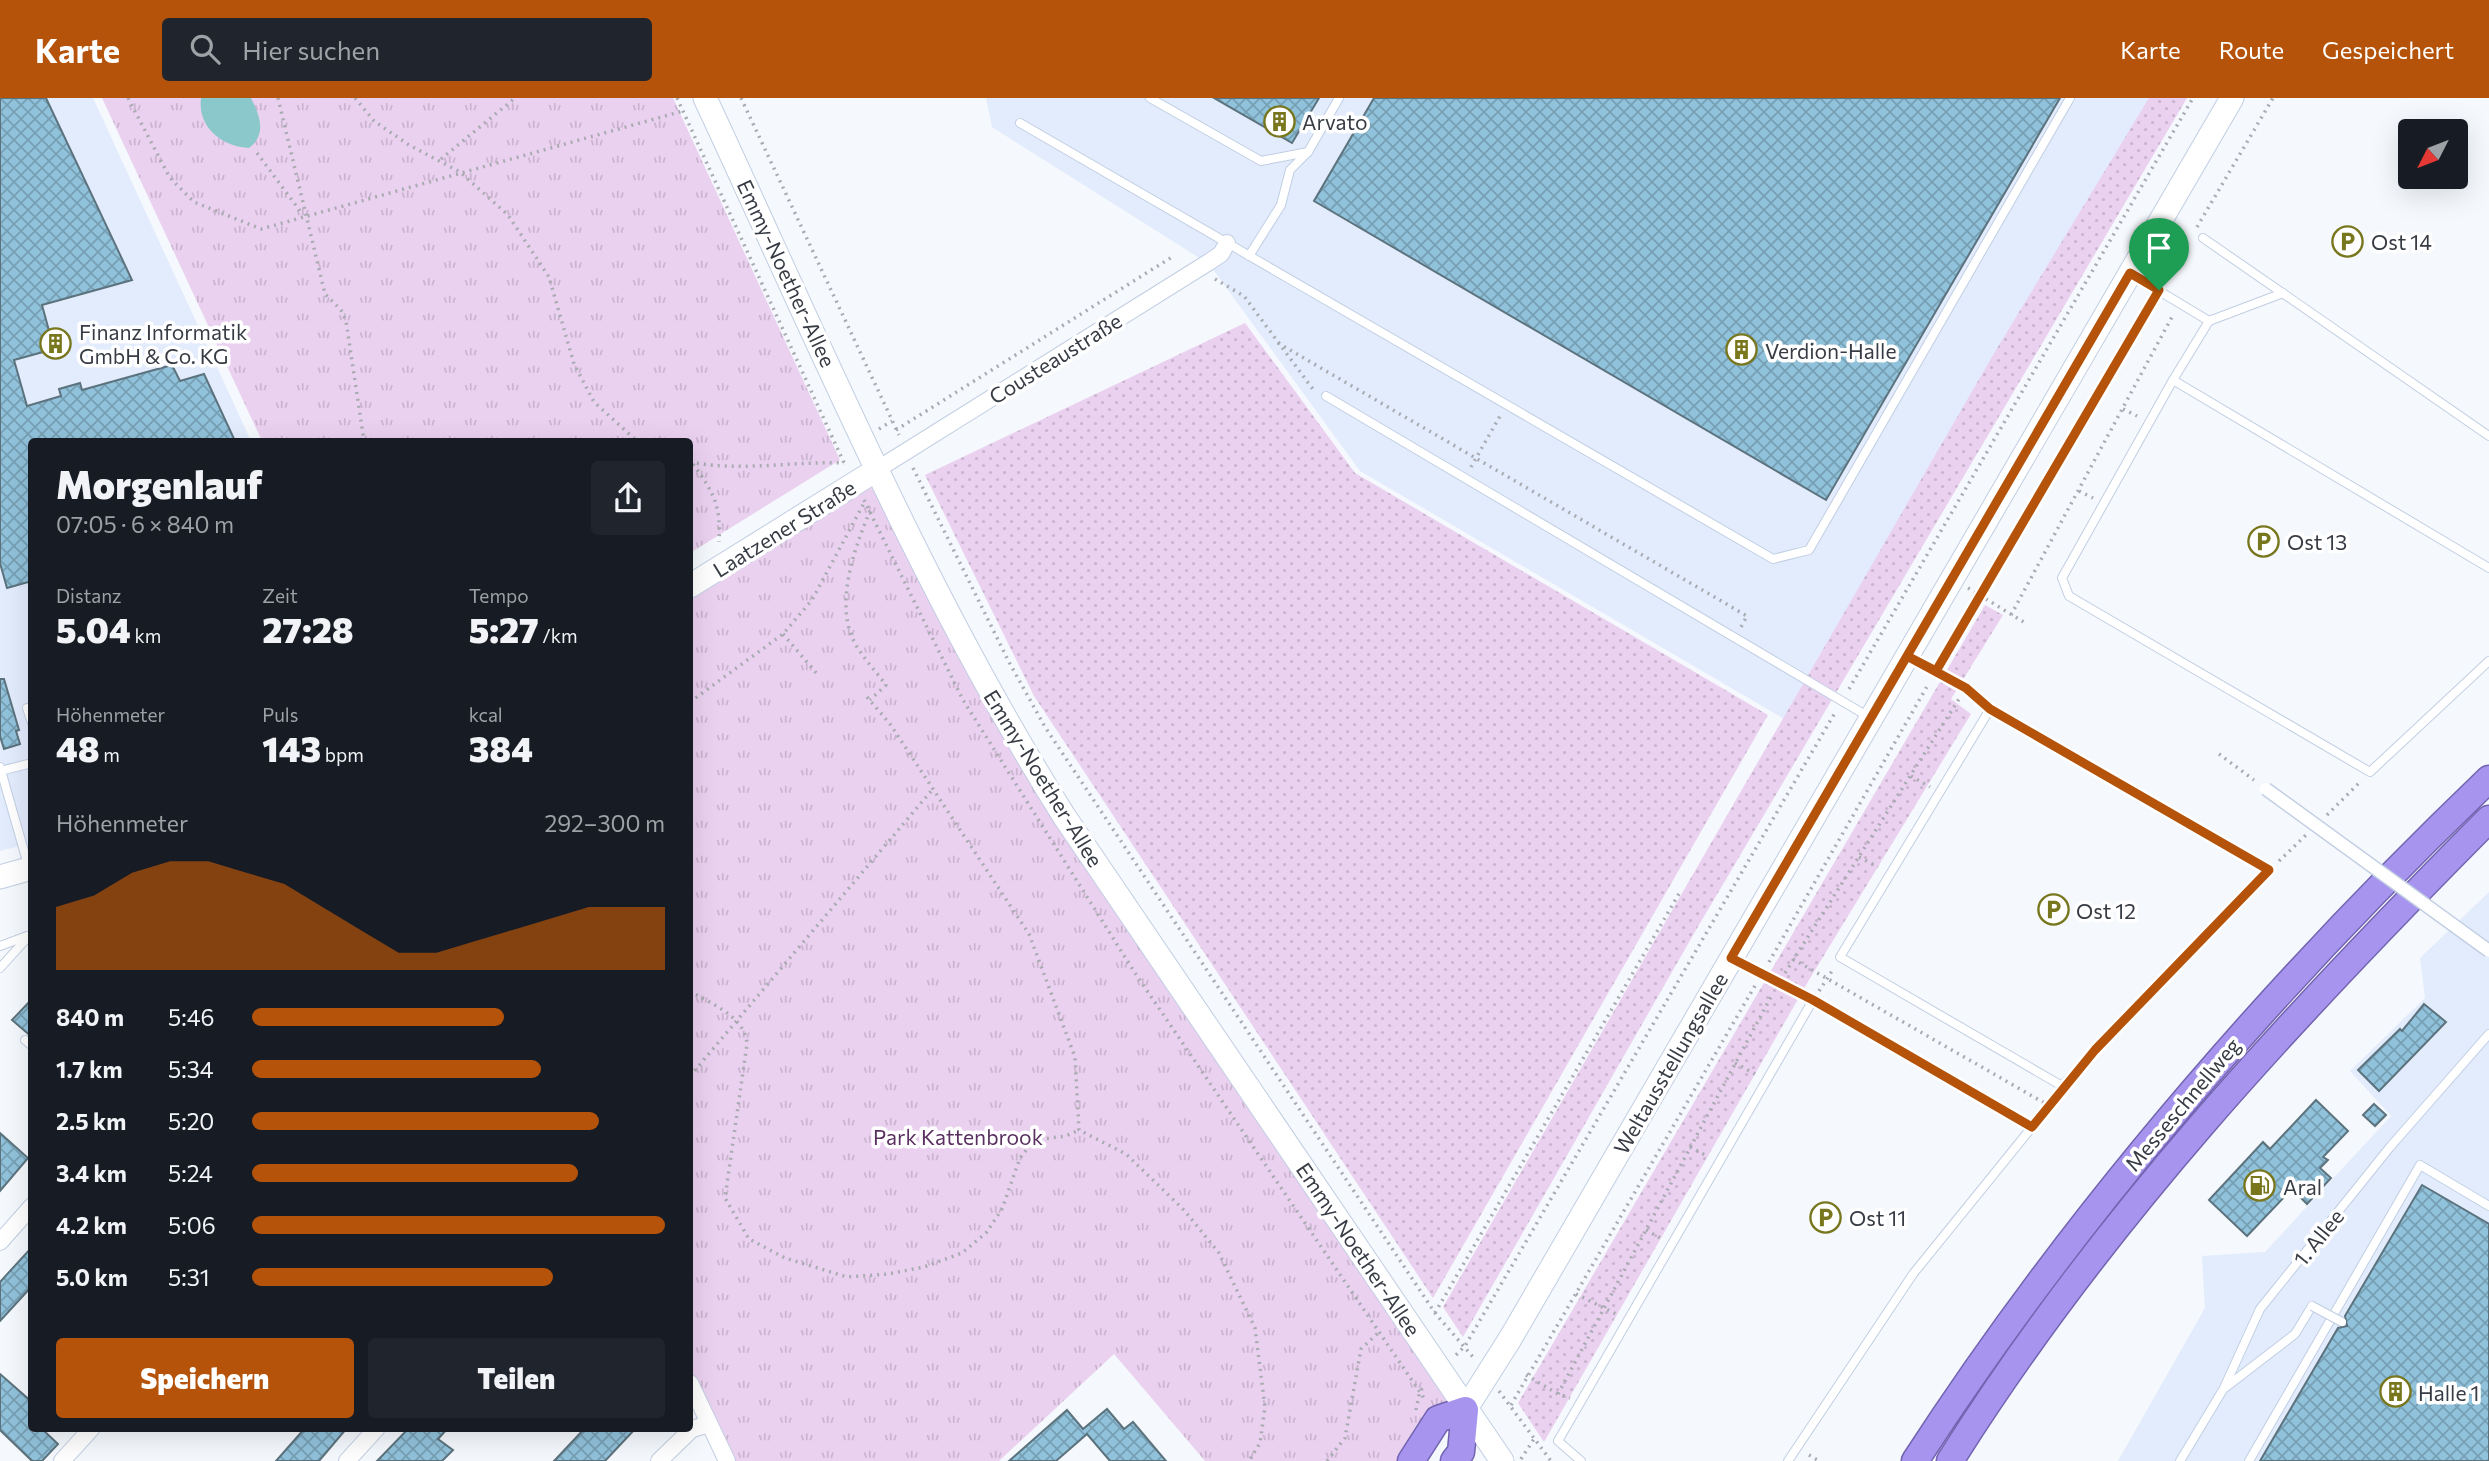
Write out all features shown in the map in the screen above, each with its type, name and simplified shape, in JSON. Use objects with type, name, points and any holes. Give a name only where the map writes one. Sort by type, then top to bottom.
[{"type":"highway","name":"Messeschnellweg","points":[[1914,1461],[2047,1270],[2145,1145],[2321,948],[2409,855],[2489,779]]},
{"type":"highway","name":"Messeschnellweg","points":[[1950,1461],[2048,1317],[2166,1165],[2250,1066],[2341,968],[2489,819]]},
{"type":"highway","points":[[1411,1461],[1438,1419],[1465,1410],[1461,1452],[1454,1461]]},
{"type":"main road","name":"Weltausstellungsallee","points":[[1465,1410],[1510,1339],[2232,98]]},
{"type":"main road","name":"Emmy-Noether-Allee","points":[[707,103],[878,469],[972,660],[1015,738],[1064,816],[1502,1461]]},
{"type":"main road","name":"Laatzener Straße","points":[[693,584],[878,469]]},
{"type":"main road","points":[[0,877],[28,869]]},
{"type":"street","name":"Cousteaustraße","points":[[878,469],[1198,269],[1221,254],[1227,243]]},
{"type":"street","points":[[2266,789],[2489,951]]},
{"type":"street","points":[[0,1242],[28,1210]]},
{"type":"street","points":[[693,1389],[727,1461]]},
{"type":"street","points":[[693,1429],[709,1424]]},
{"type":"street","points":[[62,1461],[88,1432]]},
{"type":"street","points":[[347,1461],[373,1432]]},
{"type":"street","points":[[659,1461],[689,1432]]},
{"type":"lane","points":[[1150,98],[1261,161],[1308,152]]},
{"type":"lane","points":[[1249,256],[1281,205],[1290,170],[1308,152],[1339,98]]},
{"type":"lane","points":[[1020,124],[1773,559],[1809,550],[2070,98]]},
{"type":"lane","points":[[2203,238],[2489,436]]},
{"type":"lane","points":[[2130,273],[2209,321]]},
{"type":"lane","points":[[2283,293],[2209,321],[2062,578],[2069,596],[2370,772],[2489,661]]},
{"type":"lane","points":[[2173,380],[2489,568]]},
{"type":"lane","points":[[1326,396],[1870,718]]},
{"type":"lane","points":[[1907,656],[1966,688],[1990,709],[2269,870],[2062,1086],[1840,957],[1990,709]]},
{"type":"lane","points":[[28,764],[0,770],[28,861]]},
{"type":"lane","points":[[0,946],[28,936]]},
{"type":"lane","points":[[0,968],[28,937]]},
{"type":"lane","points":[[1731,958],[1863,1028],[2032,1127],[1913,1274],[1788,1461]]},
{"type":"lane","points":[[1581,1461],[1558,1441],[1813,1000]]},
{"type":"lane","name":"1. Allee","points":[[2180,1461],[2224,1388],[2260,1309],[2390,1147],[2489,1034]]},
{"type":"lane","points":[[2249,1461],[2420,1165],[2489,1206]]},
{"type":"lane","points":[[2224,1388],[2295,1334],[2312,1306],[2342,1322]]},
{"type":"path","points":[[128,98],[170,178],[194,202],[261,229],[707,103]]},
{"type":"path","points":[[278,98],[304,217],[325,294],[341,310],[346,321],[364,438]]},
{"type":"path","points":[[355,98],[374,121],[408,145],[440,159],[460,172],[508,215],[549,277],[574,364],[594,402],[634,438]]},
{"type":"path","points":[[440,159],[515,98]]},
{"type":"path","points":[[677,98],[844,463],[754,467],[693,462]]},
{"type":"path","points":[[741,98],[896,430],[1172,257]]},
{"type":"path","points":[[918,480],[1009,662],[1045,727],[1435,1313],[1465,1346],[2193,98]]},
{"type":"path","points":[[1551,1461],[1511,1405],[1526,1375],[1576,1294],[1936,671],[2273,98]]},
{"type":"path","points":[[257,153],[304,217]]},
{"type":"path","points":[[1198,269],[1244,296],[1322,403],[1326,396]]},
{"type":"path","points":[[2011,615],[2179,303]]},
{"type":"path","points":[[1278,342],[1747,616],[1734,638]]},
{"type":"path","points":[[1465,478],[1506,405]]},
{"type":"path","points":[[693,465],[715,495],[720,520],[719,541]]},
{"type":"path","points":[[693,700],[783,634],[812,600],[865,501]]},
{"type":"path","points":[[870,511],[848,580],[847,622],[852,639],[886,685],[869,699],[1030,934],[1075,1057],[1079,1130]]},
{"type":"path","points":[[1924,562],[2027,624]]},
{"type":"path","points":[[783,634],[818,675]]},
{"type":"path","points":[[1558,1394],[1779,982],[1966,688]]},
{"type":"path","points":[[2219,754],[2266,789]]},
{"type":"path","points":[[1911,776],[1940,793]]},
{"type":"path","points":[[693,1073],[932,790]]},
{"type":"path","points":[[1858,857],[1891,874]]},
{"type":"path","points":[[1435,1313],[1680,892]]},
{"type":"path","points":[[1813,1000],[1840,957]]},
{"type":"path","points":[[1793,958],[2048,1105]]},
{"type":"path","points":[[693,993],[738,1021],[746,1032],[747,1044],[725,1198],[749,1239],[795,1262],[847,1277],[924,1267],[962,1252],[986,1233],[1002,1209],[1020,1158],[1034,1140],[1066,1136],[1079,1130]]},
{"type":"path","points":[[1735,1063],[1766,1080]]},
{"type":"path","points":[[2032,1127],[2062,1086]]},
{"type":"path","points":[[1079,1130],[1126,1154],[1184,1210],[1219,1253],[1255,1328],[1265,1407],[1260,1443],[1249,1461]]},
{"type":"path","points":[[1690,1147],[1719,1163]]},
{"type":"path","points":[[1576,1294],[1628,1320]]},
{"type":"path","points":[[1327,1461],[1345,1438],[1361,1349],[1379,1332]]},
{"type":"path","points":[[1526,1375],[1558,1394],[1581,1401]]},
{"type":"path","points":[[1520,1461],[1534,1438]]},
{"type":"shaded area","points":[[0,98],[93,98],[250,438],[28,438],[28,844],[0,851]]},
{"type":"shaded area","points":[[986,98],[2165,98],[1798,727],[1360,471],[1209,264],[992,127]]},
{"type":"shaded area","points":[[2489,892],[2489,1461],[2118,1461],[2205,1308],[2202,1256],[2265,1252],[2391,1116],[2350,1071],[2425,998],[2420,958]]},
{"type":"green space","points":[[102,98],[673,98],[840,460],[693,551],[693,438],[261,438]]},
{"type":"green space","points":[[2149,98],[2187,98],[1696,930],[1463,1337],[1443,1307],[1993,355]]},
{"type":"green space","points":[[1245,323],[1355,473],[1768,715],[1433,1298],[1034,696],[925,475]]},
{"type":"green space","name":"Park Kattenbrook","points":[[878,469],[972,660],[1465,1410],[1411,1461],[1205,1461],[1114,1354],[999,1461],[733,1461],[693,1376],[693,584]]},
{"type":"green space","points":[[1985,605],[2003,615],[1951,699],[1971,714],[1809,980],[1544,1442],[1518,1403]]},
{"type":"water","points":[[201,98],[251,98],[260,125],[255,143],[249,148],[239,147],[213,134],[203,118]]},
{"type":"building","name":"Finanz Informatik GmbH & Co. KG","points":[[0,98],[46,98],[132,280],[42,305],[54,349],[14,360],[27,406],[61,396],[59,389],[80,383],[82,390],[172,365],[180,381],[204,374],[234,438],[28,438],[28,582],[7,588],[0,563]]},
{"type":"building","name":"Arvato","points":[[1214,98],[1319,98],[1292,143]]},
{"type":"building","name":"Verdion-Halle","points":[[1374,98],[2060,98],[1826,500],[1314,201]]},
{"type":"building","points":[[0,679],[4,679],[19,730],[16,731],[20,744],[4,749],[0,736]]},
{"type":"building","points":[[28,1003],[28,1034],[12,1020]]},
{"type":"building","points":[[2424,1004],[2446,1022],[2379,1091],[2358,1070],[2400,1029],[2402,1031]]},
{"type":"building","points":[[2316,1100],[2348,1131],[2323,1157],[2328,1160],[2320,1168],[2331,1178],[2307,1204],[2292,1189],[2247,1236],[2209,1200],[2263,1142],[2270,1149]]},
{"type":"building","points":[[2374,1104],[2386,1115],[2375,1126],[2363,1115]]},
{"type":"building","points":[[0,1133],[28,1158],[0,1191]]},
{"type":"building","name":"Halle 1","points":[[2422,1185],[2489,1224],[2489,1461],[2260,1461],[2338,1328],[2347,1326],[2345,1316]]},
{"type":"building","points":[[28,1251],[28,1290],[0,1321],[0,1282]]},
{"type":"building","points":[[0,1374],[28,1398],[28,1432],[45,1432],[58,1444],[42,1461],[32,1461],[0,1430]]},
{"type":"building","points":[[1107,1409],[1124,1429],[1133,1422],[1166,1461],[1110,1461],[1087,1434],[1056,1461],[1009,1461],[1067,1410],[1083,1429]]},
{"type":"building","points":[[301,1432],[344,1432],[319,1461],[276,1461]]},
{"type":"building","points":[[405,1432],[444,1432],[438,1439],[453,1450],[442,1461],[377,1461]]},
{"type":"building","points":[[581,1432],[632,1432],[605,1461],[554,1461]]},
{"type":"place","name":"Arvato","points":[[1279,121]]},
{"type":"place","name":"Ost 14","points":[[2348,241]]},
{"type":"place","name":"Finanz Informatik GmbH & Co. KG","points":[[56,343]]},
{"type":"place","name":"Verdion-Halle","points":[[1742,350]]},
{"type":"place","name":"Ost 13","points":[[2264,541]]},
{"type":"place","name":"Ost 12","points":[[2053,910]]},
{"type":"place","name":"Aral","points":[[2260,1186]]},
{"type":"place","name":"Ost 11","points":[[1826,1217]]},
{"type":"place","name":"Halle 1","points":[[2395,1392]]},
{"type":"route","points":[[2159,290],[1936,671],[1907,656],[1731,958],[1813,1000],[2032,1127],[2062,1086],[2095,1050],[2269,870],[1990,709],[1966,688],[1907,656],[2130,273],[2159,290]]}]
